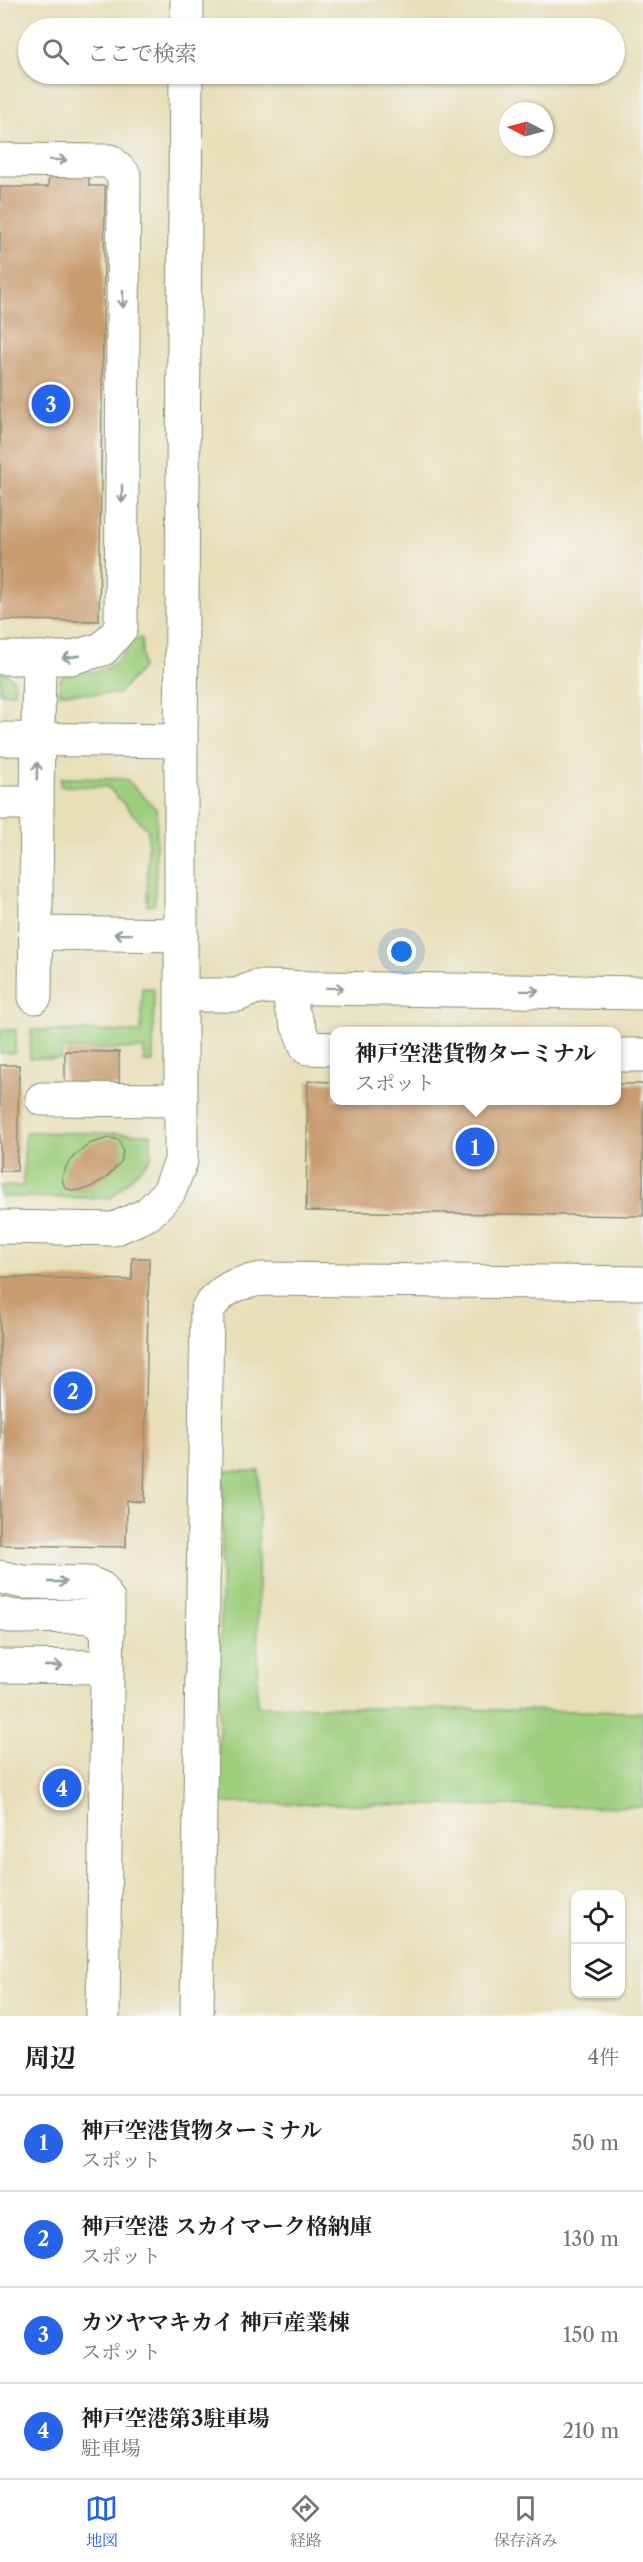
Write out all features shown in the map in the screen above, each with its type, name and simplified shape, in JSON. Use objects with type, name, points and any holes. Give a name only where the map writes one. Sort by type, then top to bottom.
[{"type":"street","points":[[187,0],[187,18]]},
{"type":"street","points":[[0,1227],[114,1229],[148,1214],[169,1192],[181,1161],[180,741],[186,84]]},
{"type":"street","points":[[0,160],[110,161],[124,175],[121,628],[103,649],[70,658],[0,658]]},
{"type":"street","points":[[35,997],[39,658]]},
{"type":"street","points":[[0,739],[180,741]]},
{"type":"street","points":[[0,803],[37,803]]},
{"type":"street","points":[[36,933],[181,935]]},
{"type":"street","points":[[182,995],[237,995],[256,987],[291,998],[643,993]]},
{"type":"street","points":[[291,998],[307,1048],[330,1049]]},
{"type":"street","points":[[621,1055],[643,1055]]},
{"type":"street","points":[[42,1099],[181,1100]]},
{"type":"street","points":[[197,2016],[207,1310],[225,1290],[240,1282],[262,1279],[643,1283]]},
{"type":"street","points":[[0,1577],[23,1582],[89,1583],[101,1588],[108,1600],[103,2016]]},
{"type":"street","points":[[0,1614],[16,1617],[87,1616],[98,1620],[108,1632]]},
{"type":"street","points":[[0,1666],[107,1667]]},
{"type":"green space","points":[[142,638],[142,668],[118,694],[60,693],[60,681],[64,673],[97,671],[105,668],[119,659],[133,639]]},
{"type":"green space","points":[[0,673],[7,673],[14,680],[14,693],[0,693]]},
{"type":"green space","points":[[61,778],[126,779],[157,810],[155,905],[147,906],[148,830],[108,787],[60,786]]},
{"type":"green space","points":[[142,988],[154,988],[153,1062],[144,1062],[144,1049],[62,1049],[61,1059],[30,1058],[31,1030],[141,1032]]},
{"type":"green space","points":[[0,1030],[16,1030],[15,1053],[0,1053]]},
{"type":"green space","points":[[25,1132],[151,1134],[151,1158],[111,1198],[0,1197],[0,1186],[23,1186]]},
{"type":"green space","points":[[223,1471],[259,1471],[257,1706],[643,1712],[643,1807],[218,1803]]},
{"type":"building","points":[[49,175],[89,176],[89,186],[105,186],[99,621],[0,620],[0,187],[48,187]]},
{"type":"building","points":[[65,1051],[119,1052],[119,1086],[65,1086]]},
{"type":"building","points":[[0,1065],[19,1065],[17,1171],[0,1171]]},
{"type":"building","points":[[308,1081],[330,1082],[330,1105],[621,1105],[621,1084],[643,1084],[643,1216],[306,1211]]},
{"type":"building","points":[[109,1138],[119,1140],[123,1151],[121,1162],[106,1178],[89,1188],[75,1191],[65,1188],[62,1178],[74,1156],[91,1143]]},
{"type":"building","points":[[132,1258],[149,1258],[144,1502],[127,1501],[126,1547],[0,1545],[0,1277],[132,1280]]},
{"type":"place","name":"カツヤマキカイ 神戸産業棟","points":[[51,404]]},
{"type":"place","name":"神戸空港貨物ターミナル","points":[[475,1147]]},
{"type":"place","name":"神戸空港 スカイマーク格納庫","points":[[73,1391]]},
{"type":"place","name":"神戸空港第3駐車場","points":[[62,1788]]}]
